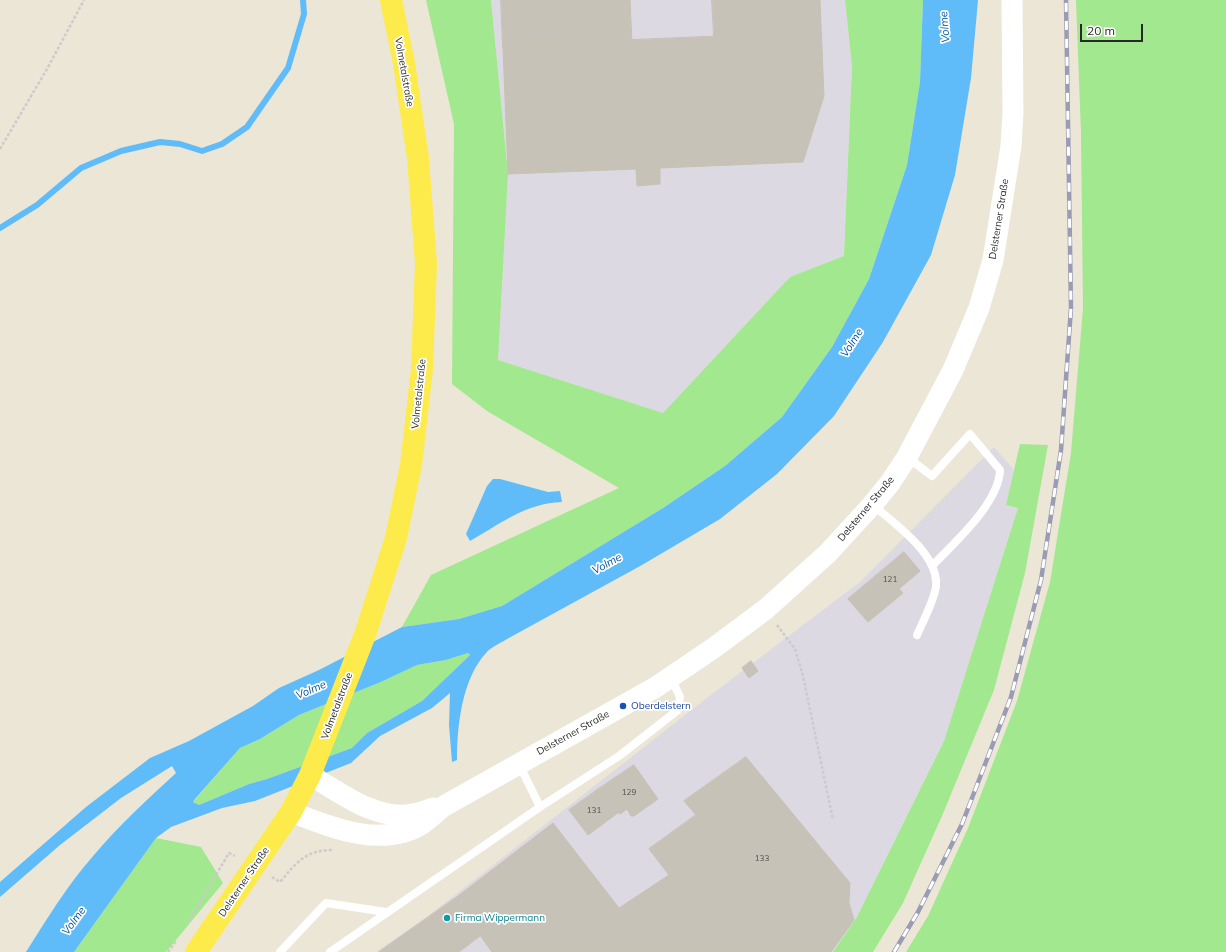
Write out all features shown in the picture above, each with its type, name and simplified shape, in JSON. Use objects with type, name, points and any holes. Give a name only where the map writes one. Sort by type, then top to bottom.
[{"type":"main road","name":"Volmetalstraße","points":[[310,775],[366,632],[396,538],[411,465],[422,369],[426,316],[426,263],[418,158],[404,63],[391,0]]},
{"type":"main road","name":"Delsterner Straße","points":[[196,952],[291,812],[310,775]]},
{"type":"street","name":"Delsterner Straße","points":[[291,812],[332,828],[371,834],[394,833],[408,830],[422,824],[444,806],[670,678],[766,610],[828,553],[872,505],[907,457],[953,370],[968,337],[993,260],[1011,146],[1013,113],[1012,0]]},
{"type":"street","name":"Delsterner Straße","points":[[310,775],[356,802],[374,810],[395,815],[406,815],[444,806]]},
{"type":"lane","points":[[907,457],[932,476],[970,434],[1000,470],[1000,479],[982,512],[933,566]]},
{"type":"lane","points":[[872,505],[914,541],[933,566],[937,586],[917,635]]},
{"type":"lane","points":[[330,952],[540,807],[619,756],[678,710],[680,697],[670,678]]},
{"type":"lane","points":[[519,763],[540,807]]},
{"type":"lane","points":[[280,952],[326,904],[386,912]]},
{"type":"path","points":[[0,149],[47,69],[84,0]]},
{"type":"path","points":[[775,624],[795,649],[803,676],[833,820]]},
{"type":"path","points":[[186,925],[229,853]]},
{"type":"path","points":[[168,952],[178,938]]},
{"type":"shaded area","points":[[491,0],[845,0],[852,66],[844,256],[790,277],[663,413],[498,360],[508,174]]},
{"type":"shaded area","points":[[994,447],[1014,470],[1006,505],[1018,508],[944,741],[857,917],[833,952],[376,952],[428,916],[708,697],[860,582]]},
{"type":"green space","points":[[426,0],[491,0],[508,174],[498,360],[663,413],[790,277],[844,256],[852,66],[845,0],[923,0],[920,82],[907,165],[869,279],[832,347],[782,417],[725,466],[663,508],[502,606],[459,619],[402,627],[431,575],[619,488],[487,411],[452,384],[454,124]]},
{"type":"green space","points":[[1076,0],[1226,0],[1226,952],[906,952],[928,916],[968,828],[1017,701],[1050,582],[1071,453],[1083,308],[1081,133]]},
{"type":"green space","points":[[1020,444],[1048,445],[1025,573],[994,690],[942,816],[903,903],[873,952],[833,952],[857,917],[944,741],[1018,508],[1006,505]]},
{"type":"green space","points":[[468,653],[470,655],[422,701],[367,733],[352,748],[267,779],[249,784],[199,805],[193,802],[240,748],[260,739],[299,715],[381,682],[417,665],[446,660]]},
{"type":"green space","points":[[156,838],[201,847],[223,883],[166,952],[74,952]]},
{"type":"water","name":"Volme","points":[[923,0],[978,0],[971,78],[955,175],[931,255],[883,342],[834,416],[777,474],[720,519],[642,565],[507,639],[488,651],[471,676],[466,689],[462,704],[458,733],[457,760],[452,762],[449,725],[450,693],[432,708],[380,736],[351,763],[255,801],[222,808],[171,827],[156,838],[74,952],[26,952],[58,902],[84,866],[144,802],[176,773],[172,766],[121,798],[60,845],[0,897],[0,882],[86,807],[150,758],[189,741],[253,706],[279,688],[319,670],[402,627],[459,619],[502,606],[663,508],[725,466],[782,417],[832,347],[869,279],[907,165],[920,82]],"holes":[[[468,653],[470,655],[422,701],[367,733],[352,748],[267,779],[249,784],[199,805],[193,802],[240,748],[260,739],[299,715],[381,682],[417,665],[446,660]]]},
{"type":"water","points":[[493,479],[500,479],[548,492],[560,491],[562,502],[549,503],[525,510],[503,521],[470,541],[466,534],[487,486]]},
{"type":"building","points":[[501,0],[630,0],[632,43],[503,48]]},
{"type":"building","points":[[712,0],[820,0],[824,96],[803,162],[732,165],[726,36],[714,36]]},
{"type":"building","points":[[726,36],[732,165],[660,168],[660,184],[637,186],[636,169],[508,174],[503,48],[632,43],[632,40]]},
{"type":"building","points":[[904,552],[920,571],[899,589],[903,593],[868,622],[848,599]]},
{"type":"building","points":[[751,661],[758,671],[749,678],[742,668]]},
{"type":"building","points":[[746,757],[850,883],[849,903],[854,920],[831,952],[492,952],[454,899],[553,823],[619,908],[719,842],[684,801]]},
{"type":"building","points":[[634,765],[658,799],[634,816],[631,816],[627,809],[620,814],[600,788]]},
{"type":"building","points":[[600,788],[619,812],[588,835],[569,810]]},
{"type":"building","points":[[696,815],[719,842],[669,875],[649,849]]},
{"type":"building","name":"Firma Wippermann","points":[[454,899],[480,936],[459,952],[379,952]]},
{"type":"waterway","points":[[0,228],[37,205],[81,168],[121,151],[160,142],[180,144],[202,151],[222,144],[247,127],[288,68],[304,14],[303,0]]},
{"type":"railway","points":[[894,952],[918,912],[962,824],[1011,697],[1041,580],[1061,450],[1071,308],[1066,0]]},
{"type":"place","name":"Oberdelstern","points":[[623,706]]},
{"type":"place","name":"Firma Wippermann","points":[[447,918]]}]
